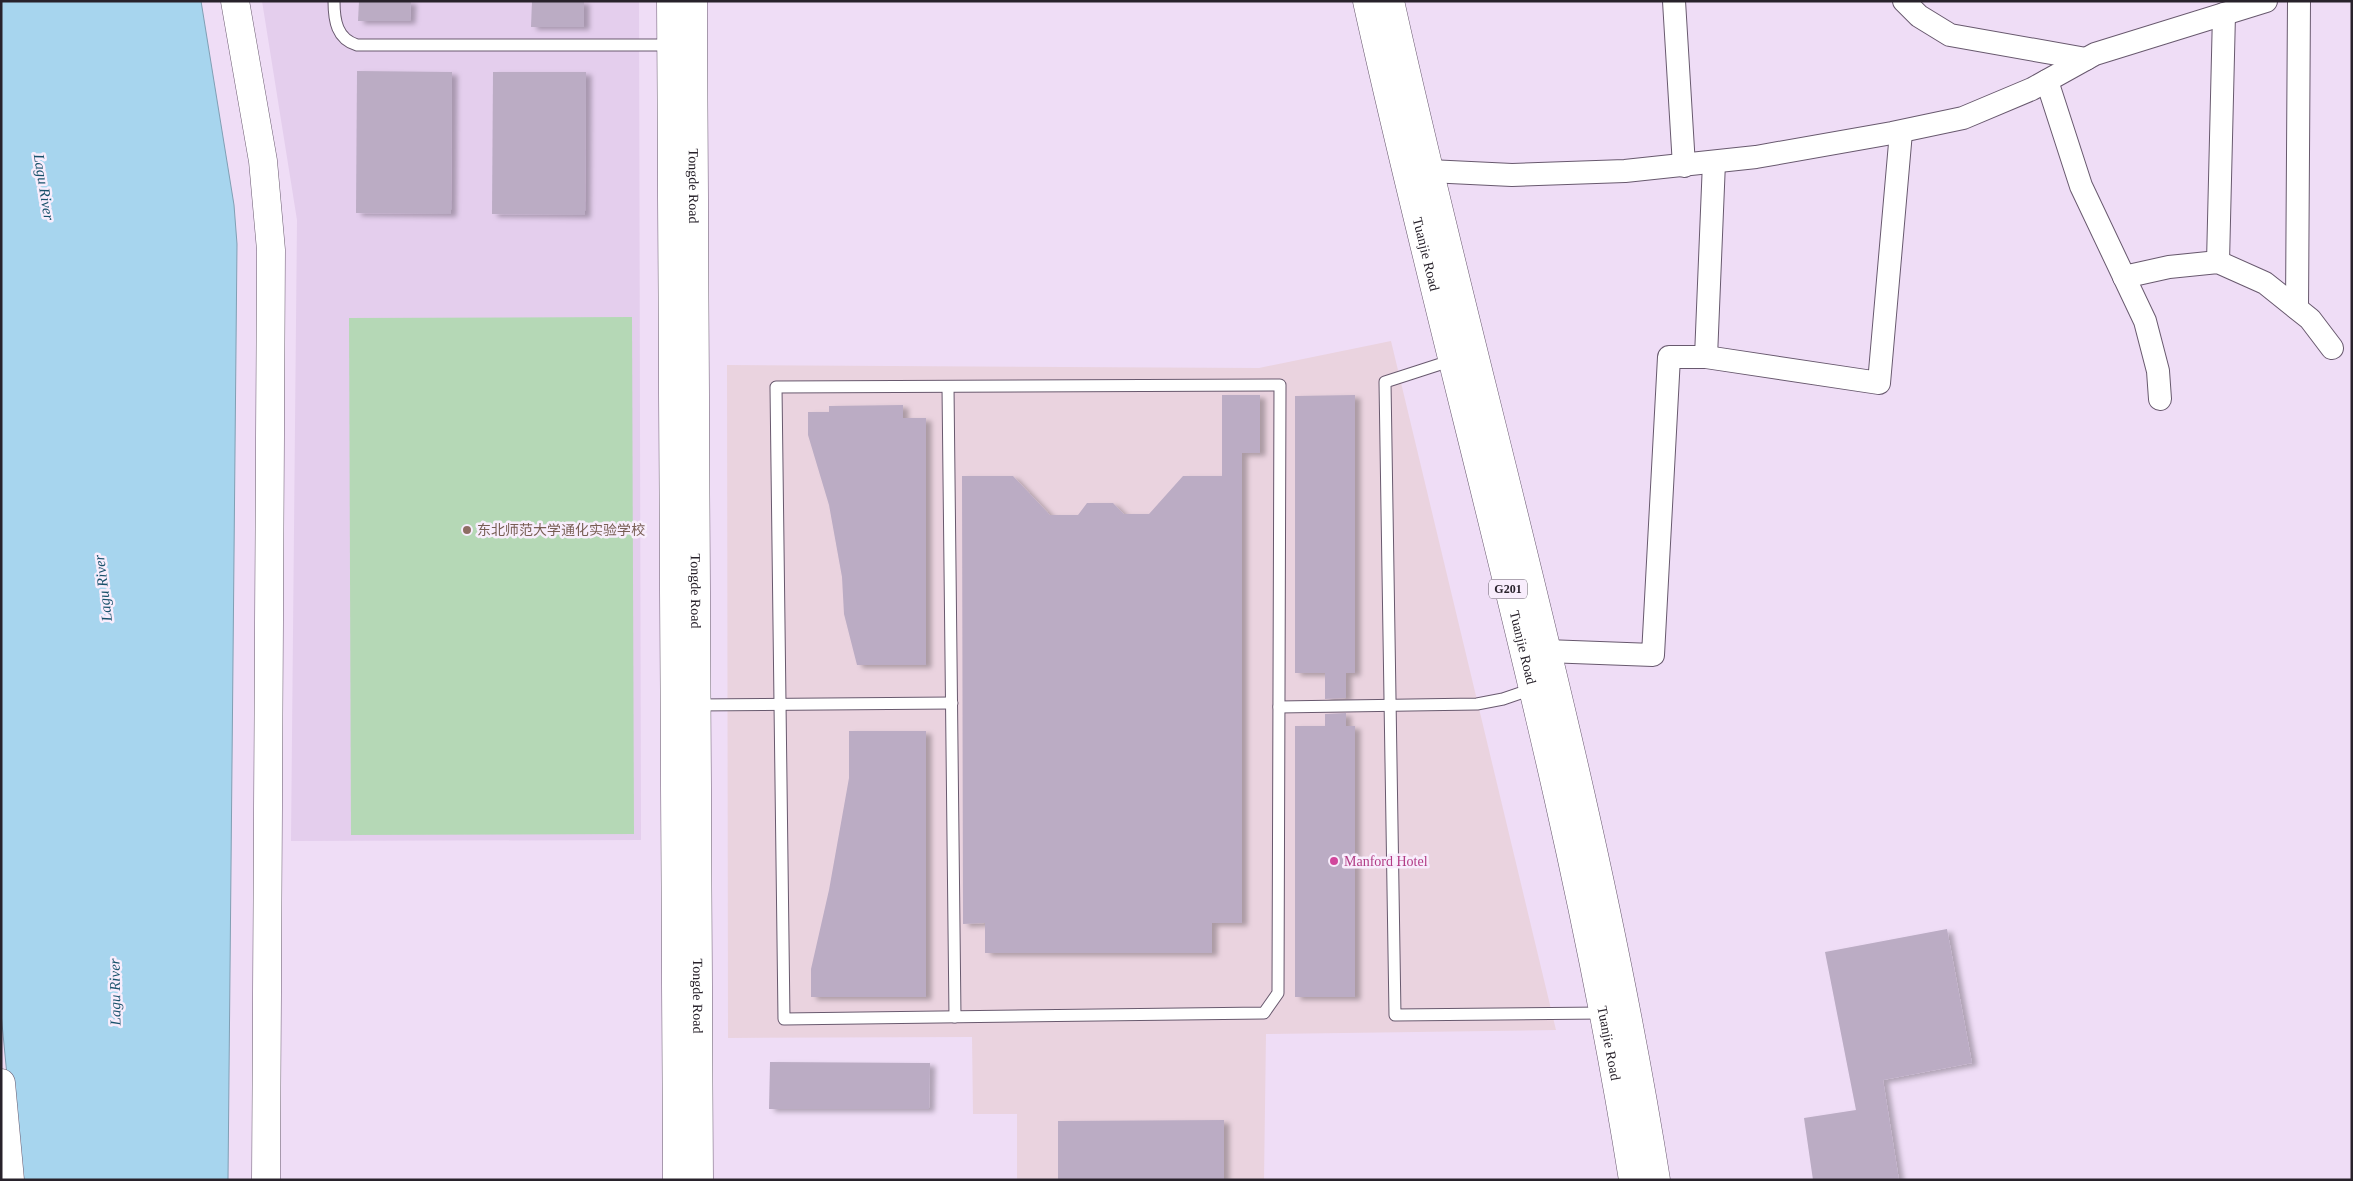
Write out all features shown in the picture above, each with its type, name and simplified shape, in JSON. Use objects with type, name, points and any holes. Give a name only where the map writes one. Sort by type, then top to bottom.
[{"type":"main road","points":[[235,1],[263,161],[271,250],[266,1180]]},
{"type":"main road","name":"Tongde Road","points":[[672,1],[678,1180]]},
{"type":"main road","name":"Tongde Road","points":[[693,1],[699,1180]]},
{"type":"main road","name":"Tuanjie Road","points":[[1367,1],[1420,235],[1453,360],[1583,908],[1604,1012],[1633,1180]]},
{"type":"main road","name":"Tuanjie Road","points":[[1390,1],[1428,171],[1546,651],[1605,904],[1626,1005],[1656,1180]]},
{"type":"main road","points":[[1,1083],[10,1180]]},
{"type":"street","points":[[1674,1],[1684,166]]},
{"type":"street","points":[[1904,1],[1919,16],[1950,35],[2086,59]]},
{"type":"street","points":[[1428,171],[1512,175],[1568,174],[1684,166],[1821,147],[1901,132],[1963,118],[2047,81],[2095,54],[2266,1]]},
{"type":"street","points":[[2297,308],[2299,1]]},
{"type":"street","points":[[2218,262],[2224,14]]},
{"type":"street","points":[[2047,81],[2081,186],[2145,321],[2158,371],[2160,399]]},
{"type":"street","points":[[1546,651],[1653,655],[1669,357],[1706,358],[1879,383],[1901,132]]},
{"type":"street","points":[[1706,358],[1714,162]]},
{"type":"street","points":[[2124,277],[2169,267],[2218,262],[2265,283],[2310,319],[2332,348]]},
{"type":"lane","points":[[334,1],[334,12],[339,33],[344,39],[357,45],[672,45]]},
{"type":"lane","points":[[1453,360],[1385,382],[1395,1016],[1604,1012]]},
{"type":"lane","points":[[1280,385],[1278,993],[1264,1013],[784,1019],[780,704],[776,387],[1280,385]]},
{"type":"lane","points":[[948,387],[956,1017]]},
{"type":"lane","points":[[1279,707],[1478,704],[1504,699],[1532,689]]},
{"type":"lane","points":[[696,705],[952,703]]},
{"type":"shaded area","name":"东北师范大学通化实验学校","points":[[262,1],[639,1],[641,840],[291,841],[297,220]]},
{"type":"shaded area","points":[[1391,341],[1556,1030],[1266,1034],[1264,1180],[1017,1180],[1017,1114],[973,1114],[972,1037],[728,1038],[727,365],[1259,368]]},
{"type":"green space","points":[[632,317],[634,834],[351,835],[349,318]]},
{"type":"water","name":"Lagu River","points":[[1,1],[201,1],[234,205],[237,244],[228,1180],[17,1180],[1,1013]]},
{"type":"building","points":[[359,1],[411,1],[410,21],[358,21]]},
{"type":"building","points":[[532,1],[584,1],[584,27],[531,27]]},
{"type":"building","points":[[357,71],[452,72],[451,214],[356,213]]},
{"type":"building","points":[[493,72],[586,72],[585,215],[492,214]]},
{"type":"building","points":[[1222,395],[1260,395],[1260,453],[1242,453],[1242,923],[1212,923],[1212,953],[985,953],[985,923],[963,924],[962,476],[1013,476],[1050,515],[1078,515],[1087,503],[1113,503],[1124,514],[1149,514],[1183,476],[1222,476]]},
{"type":"building","points":[[1355,395],[1355,673],[1346,673],[1346,698],[1325,699],[1325,673],[1295,673],[1295,396]]},
{"type":"building","points":[[903,405],[903,418],[926,418],[926,665],[857,665],[844,614],[842,577],[829,505],[808,435],[808,412],[829,412],[829,406]]},
{"type":"building","points":[[1346,713],[1346,726],[1355,726],[1355,997],[1295,997],[1295,726],[1325,726],[1325,714]]},
{"type":"building","points":[[849,731],[926,731],[926,997],[811,997],[811,969],[829,890],[849,778]]},
{"type":"building","points":[[1947,929],[1972,1063],[1883,1080],[1899,1180],[1813,1180],[1804,1118],[1856,1110],[1825,952]]},
{"type":"building","points":[[770,1062],[930,1063],[929,1109],[769,1109]]},
{"type":"building","points":[[1224,1120],[1224,1180],[1058,1180],[1058,1121]]},
{"type":"place","name":"东北师范大学通化实验学校","points":[[467,530]]},
{"type":"place","name":"Manford Hotel","points":[[1334,861]]}]
